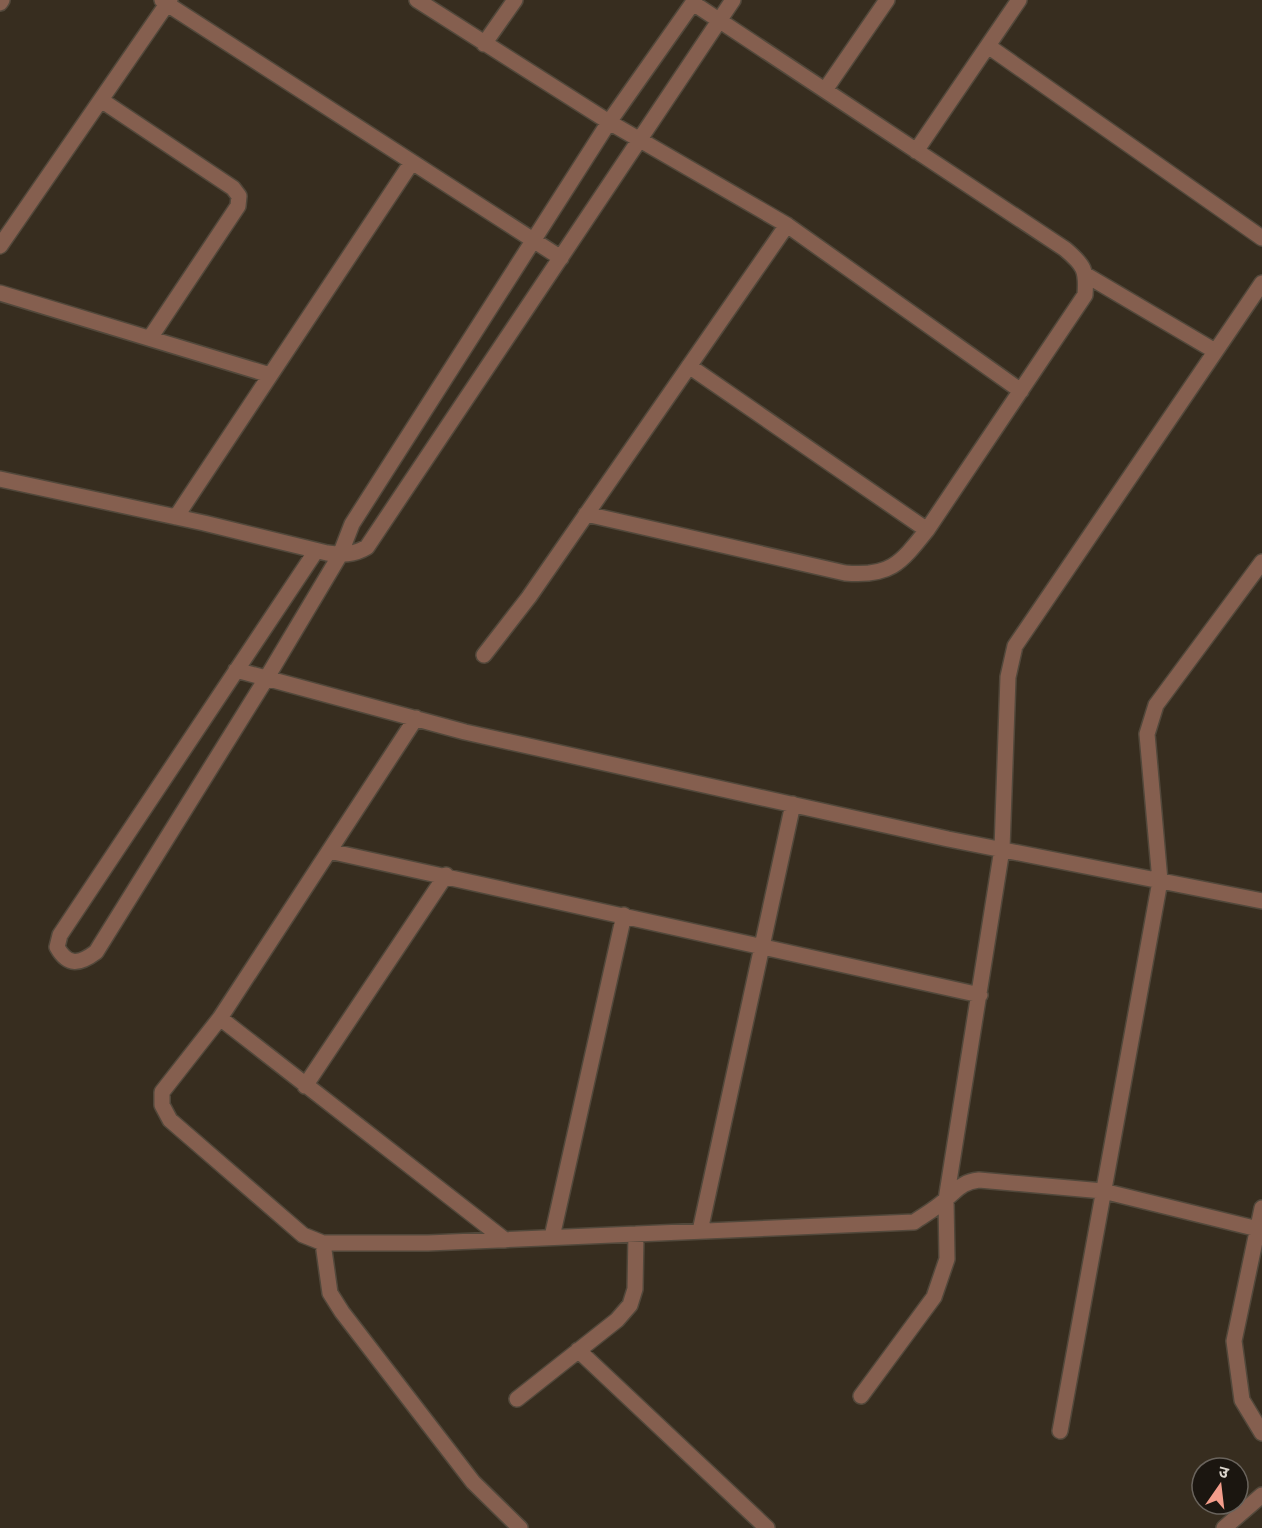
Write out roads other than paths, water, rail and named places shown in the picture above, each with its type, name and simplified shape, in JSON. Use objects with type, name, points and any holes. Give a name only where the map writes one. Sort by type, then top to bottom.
[{"type":"street","points":[[417,0],[609,122],[642,139],[787,225],[1021,391]]},
{"type":"street","points":[[484,44],[515,0]]},
{"type":"street","points":[[0,479],[176,517],[316,551],[340,555],[360,552],[367,547],[733,0]]},
{"type":"street","points":[[825,90],[887,0]]},
{"type":"street","points":[[916,151],[1019,0]]},
{"type":"street","points":[[0,246],[166,1],[561,258]]},
{"type":"street","points":[[316,551],[60,935],[57,947],[62,957],[71,962],[82,962],[96,952],[266,679],[340,555],[352,524],[609,122],[694,2],[718,22],[1065,249],[1080,262],[1086,275],[1084,296],[927,530],[902,561],[887,571],[866,574],[845,573],[586,514]]},
{"type":"street","points":[[988,46],[1262,238]]},
{"type":"street","points":[[101,100],[233,188],[239,196],[238,206],[150,338]]},
{"type":"street","points":[[176,517],[412,162]]},
{"type":"street","points":[[484,655],[586,514],[787,225]]},
{"type":"street","points":[[1086,275],[1215,351]]},
{"type":"street","points":[[861,1396],[934,1297],[947,1259],[946,1200],[1002,849],[1008,677],[1015,646],[1262,283]]},
{"type":"street","points":[[0,293],[270,375]]},
{"type":"street","points":[[689,366],[927,530]]},
{"type":"street","points":[[1059,1431],[1160,881],[1147,734],[1150,718],[1156,705],[1262,562]]},
{"type":"street","points":[[236,670],[465,732],[1002,849],[1262,901]]},
{"type":"street","points":[[416,718],[220,1018],[162,1092],[162,1105],[170,1120],[303,1235],[324,1243],[428,1243],[914,1222],[946,1200],[958,1186],[967,1181],[979,1180],[1103,1191],[1260,1229]]},
{"type":"street","points":[[700,1231],[793,804]]},
{"type":"street","points":[[329,851],[446,875],[980,995]]},
{"type":"street","points":[[305,1086],[446,875]]},
{"type":"street","points":[[552,1238],[624,915]]},
{"type":"street","points":[[220,1018],[505,1239]]},
{"type":"street","points":[[1262,1208],[1260,1229],[1234,1341],[1242,1400],[1262,1433]]},
{"type":"street","points":[[517,1399],[617,1320],[630,1305],[634,1288],[636,1234]]},
{"type":"street","points":[[324,1243],[330,1293],[342,1312],[473,1482],[520,1528]]},
{"type":"street","points":[[579,1350],[767,1528]]},
{"type":"street","points":[[1224,1528],[1262,1495]]}]
